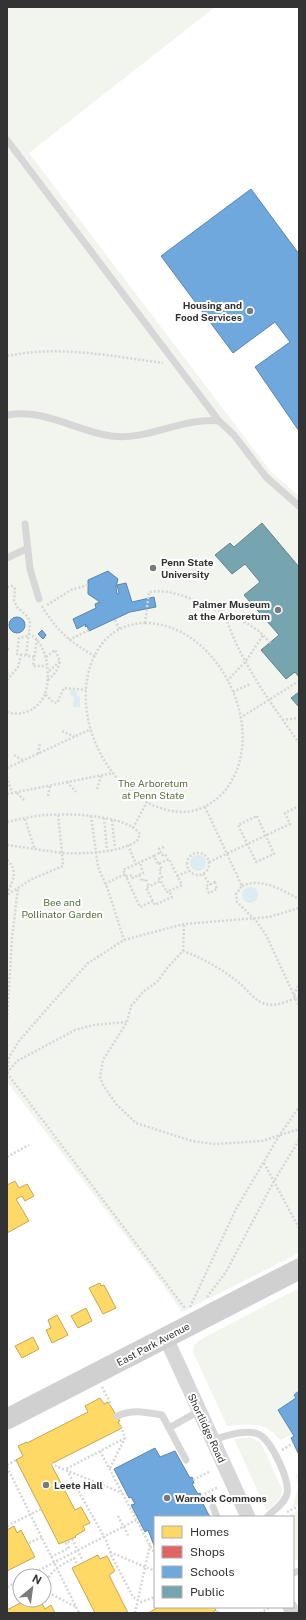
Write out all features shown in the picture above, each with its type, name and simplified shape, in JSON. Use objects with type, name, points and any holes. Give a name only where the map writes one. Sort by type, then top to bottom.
[{"type":"main road","name":"East Park Avenue","points":[[7,1419],[299,1269]]},
{"type":"street","name":"Shortlidge Road","points":[[166,1338],[248,1516]]},
{"type":"lane","points":[[7,140],[219,420],[234,435],[266,477],[299,506]]},
{"type":"lane","points":[[7,415],[36,414],[97,433],[120,437],[203,421],[219,420]]},
{"type":"lane","points":[[25,524],[30,569],[39,599]]},
{"type":"lane","points":[[7,558],[28,548]]},
{"type":"lane","points":[[118,1419],[128,1411],[136,1410],[162,1415],[186,1460]]},
{"type":"lane","points":[[169,1428],[199,1411]]},
{"type":"lane","points":[[212,1440],[246,1432],[258,1434],[266,1440],[284,1476],[288,1489],[283,1502],[268,1516]]},
{"type":"lane","points":[[212,1507],[216,1516]]},
{"type":"path","points":[[7,356],[37,352],[70,352],[120,356],[176,365]]},
{"type":"path","points":[[43,608],[67,592],[88,584]]},
{"type":"path","points":[[7,587],[13,586],[15,589],[15,603],[18,609],[29,619],[31,628],[26,656]]},
{"type":"path","points":[[145,623],[149,592],[159,590],[180,594],[249,625],[263,635],[270,643]]},
{"type":"path","points":[[39,599],[43,608],[57,628],[69,640],[94,656]]},
{"type":"path","points":[[225,614],[246,661],[268,701],[299,743]]},
{"type":"path","points":[[115,620],[120,630]]},
{"type":"path","points":[[145,623],[167,626],[190,637],[209,654],[233,692],[240,718],[242,739],[237,771],[223,792],[205,807],[182,812],[147,802],[129,789],[114,773],[102,756],[91,729],[87,708],[86,690],[88,674],[94,656],[107,638],[133,624],[145,623]]},
{"type":"path","points":[[69,640],[89,630]]},
{"type":"path","points":[[7,712],[16,714],[34,708],[40,704],[46,694],[47,673],[44,650],[37,639],[29,634]]},
{"type":"path","points":[[29,634],[25,637],[19,638],[17,654],[34,658]]},
{"type":"path","points":[[227,681],[246,661],[263,635]]},
{"type":"path","points":[[37,639],[33,666],[46,666]]},
{"type":"path","points":[[46,658],[55,650],[60,662],[56,672],[47,680]]},
{"type":"path","points":[[7,680],[18,667],[21,655]]},
{"type":"path","points":[[47,673],[60,662]]},
{"type":"path","points":[[240,718],[299,681]]},
{"type":"path","points":[[233,692],[250,684]]},
{"type":"path","points":[[46,694],[53,702],[57,703],[64,688],[86,690]]},
{"type":"path","points":[[282,720],[299,718]]},
{"type":"path","points":[[7,768],[91,729]]},
{"type":"path","points":[[62,731],[75,737]]},
{"type":"path","points":[[38,754],[40,743]]},
{"type":"path","points":[[14,755],[24,761]]},
{"type":"path","points":[[7,794],[114,773]]},
{"type":"path","points":[[97,789],[101,776]]},
{"type":"path","points":[[7,777],[12,794]]},
{"type":"path","points":[[68,782],[76,792]]},
{"type":"path","points":[[48,796],[50,786]]},
{"type":"path","points":[[17,793],[24,800]]},
{"type":"path","points":[[133,828],[147,802]]},
{"type":"path","points":[[208,862],[290,824],[285,813],[299,806]]},
{"type":"path","points":[[205,807],[242,886]]},
{"type":"path","points":[[7,822],[46,814],[91,816],[112,820],[133,828],[139,832],[140,837],[138,841],[128,846],[96,852],[62,853],[35,850],[7,844]]},
{"type":"path","points":[[7,894],[32,879],[63,866],[58,814]]},
{"type":"path","points":[[91,816],[98,867],[124,940]]},
{"type":"path","points":[[256,816],[274,854],[256,862],[247,843],[238,825],[256,816]]},
{"type":"path","points":[[104,818],[107,850]]},
{"type":"path","points":[[25,819],[35,850]]},
{"type":"path","points":[[112,820],[115,848]]},
{"type":"path","points":[[128,846],[136,864]]},
{"type":"path","points":[[153,901],[140,907],[123,870],[154,856],[161,852],[160,849],[164,847]]},
{"type":"path","points":[[161,852],[162,855],[165,854],[182,885],[169,891]]},
{"type":"path","points":[[202,854],[208,862],[207,870],[203,874],[194,874],[189,871],[186,864],[191,855],[202,854]]},
{"type":"path","points":[[154,856],[162,870],[159,871],[162,877],[159,878],[160,881],[146,888],[155,905],[172,897],[160,881]]},
{"type":"path","points":[[159,863],[168,859]]},
{"type":"path","points":[[7,860],[14,869],[12,881],[7,894]]},
{"type":"path","points":[[126,877],[132,875],[133,878],[144,873],[140,862]]},
{"type":"path","points":[[177,876],[189,871]]},
{"type":"path","points":[[105,884],[125,874]]},
{"type":"path","points":[[203,874],[210,884]]},
{"type":"path","points":[[139,875],[142,880],[146,878],[150,886]]},
{"type":"path","points":[[215,882],[217,889],[209,893],[206,886],[210,884],[215,882]]},
{"type":"path","points":[[299,899],[261,883],[249,883],[242,886],[236,894],[237,902],[253,918],[266,935],[299,1005]]},
{"type":"path","points":[[7,1019],[12,938],[18,887]]},
{"type":"path","points":[[184,1307],[7,1072],[9,1057],[19,1041],[88,963],[124,940],[184,924],[229,922],[269,917],[299,908]]},
{"type":"path","points":[[184,924],[184,951],[168,967],[157,982],[136,998],[131,1006],[126,1022],[103,1060],[100,1077],[103,1086],[116,1104],[136,1123],[192,1141],[214,1144],[262,1141],[299,1129]]},
{"type":"path","points":[[184,951],[197,956],[221,970],[239,982],[254,998],[266,1004],[280,1004],[294,997],[299,997]]},
{"type":"path","points":[[294,997],[299,984]]},
{"type":"path","points":[[7,1072],[17,1061],[75,1030],[94,1025],[126,1022]]},
{"type":"path","points":[[188,1313],[236,1209],[279,1136],[299,1107]]},
{"type":"path","points":[[203,1302],[226,1272],[274,1181],[299,1140]]},
{"type":"path","points":[[7,1157],[29,1145]]},
{"type":"path","points":[[264,1162],[299,1228]]},
{"type":"path","points":[[104,1391],[111,1404],[109,1404]]},
{"type":"path","points":[[110,1469],[125,1438],[118,1419]]},
{"type":"path","points":[[66,1469],[125,1438]]},
{"type":"path","points":[[282,1450],[293,1443]]},
{"type":"path","points":[[100,1451],[115,1476],[154,1554]]},
{"type":"path","points":[[16,1460],[7,1466],[79,1613]]},
{"type":"path","points":[[51,1464],[123,1494]]},
{"type":"path","points":[[66,1469],[104,1536],[110,1552],[133,1597],[138,1602],[146,1602],[154,1598]]},
{"type":"path","points":[[193,1480],[211,1471]]},
{"type":"path","points":[[201,1496],[218,1487]]},
{"type":"path","points":[[285,1513],[299,1506]]},
{"type":"path","points":[[7,1526],[41,1508]]},
{"type":"path","points":[[118,1516],[129,1537]]},
{"type":"path","points":[[44,1568],[137,1519]]},
{"type":"path","points":[[29,1543],[42,1537]]},
{"type":"path","points":[[51,1557],[69,1548],[66,1543],[72,1539],[83,1561]]},
{"type":"path","points":[[135,1613],[150,1545]]},
{"type":"path","points":[[110,1552],[154,1571]]},
{"type":"path","points":[[52,1572],[74,1558],[78,1564]]},
{"type":"path","points":[[52,1595],[76,1607]]},
{"type":"path","points":[[260,1613],[269,1608]]},
{"type":"green space","name":"The Arboretum at Penn State","points":[[7,7],[215,7],[29,153],[271,472],[299,496],[299,1253],[182,1312],[158,1278],[7,1082]]},
{"type":"green space","points":[[299,1288],[299,1391],[294,1395],[296,1398],[278,1410],[293,1434],[280,1440],[268,1430],[256,1425],[227,1426],[193,1352],[194,1345],[203,1338]]},
{"type":"green space","points":[[251,1437],[261,1443],[282,1489],[281,1497],[267,1511],[234,1439]]},
{"type":"green space","points":[[299,1473],[299,1504],[293,1507],[298,1487],[296,1474]]},
{"type":"green space","points":[[299,1509],[299,1559],[294,1561],[294,1516],[288,1516]]},
{"type":"shaded area","points":[[70,690],[77,691],[77,696],[80,697],[80,707],[73,707],[74,696],[71,697]]},
{"type":"shaded area","points":[[198,855],[205,860],[206,863],[201,870],[198,871],[191,866],[190,863],[195,856]]},
{"type":"shaded area","points":[[247,887],[253,887],[258,892],[256,901],[253,903],[247,903],[242,898],[242,892]]},
{"type":"building: Homes","points":[[15,1181],[19,1188],[27,1184],[34,1196],[25,1201],[22,1196],[16,1199],[29,1221],[7,1233],[7,1185]]},
{"type":"building: Homes","points":[[100,1283],[101,1286],[104,1285],[116,1308],[103,1314],[89,1288]]},
{"type":"building: Homes","points":[[86,1308],[92,1321],[78,1328],[71,1316]]},
{"type":"building: Homes","points":[[57,1315],[68,1335],[52,1343],[46,1330],[51,1328],[48,1320]]},
{"type":"building: Homes","points":[[33,1337],[39,1349],[22,1358],[15,1346]]},
{"type":"building: Homes","name":"Leete Hall","points":[[100,1398],[104,1404],[108,1402],[120,1421],[118,1422],[122,1428],[51,1464],[75,1510],[81,1507],[90,1523],[83,1526],[85,1530],[75,1536],[76,1537],[59,1544],[16,1460],[23,1456],[18,1446],[27,1443],[88,1412],[85,1406]]},
{"type":"building: Homes","points":[[14,1526],[17,1533],[21,1530],[35,1557],[7,1571],[7,1530]]},
{"type":"building: Homes","points":[[98,1555],[100,1559],[107,1556],[115,1571],[109,1575],[128,1613],[95,1613],[72,1568]]},
{"type":"building: Homes","points":[[12,1607],[45,1609],[52,1607],[55,1613],[7,1613],[7,1610]]},
{"type":"building: Homes","points":[[157,1608],[215,1608],[216,1610],[212,1613],[148,1613]]},
{"type":"building: Shops","points":[[156,1451],[167,1470],[133,1485],[125,1468]]},
{"type":"building: Schools","name":"Housing and Food Services","points":[[251,189],[299,254],[299,431],[255,367],[290,342],[275,322],[233,353],[161,256]]},
{"type":"building: Schools","points":[[108,571],[118,579],[116,587],[117,594],[119,593],[117,585],[126,583],[132,602],[154,597],[156,607],[130,612],[89,631],[87,626],[85,627],[86,624],[77,629],[73,619],[96,608],[95,604],[100,602],[88,594],[88,580]]},
{"type":"building: Schools","points":[[17,617],[24,622],[25,625],[20,632],[17,633],[10,628],[9,625],[14,618]]},
{"type":"building: Schools","points":[[42,630],[46,635],[43,639],[38,634]]},
{"type":"building: Schools","points":[[299,1391],[299,1455],[291,1438],[294,1436],[278,1410],[296,1398],[294,1395]]},
{"type":"building: Schools","name":"Warnock Commons","points":[[155,1448],[160,1457],[175,1451],[190,1478],[192,1477],[194,1483],[192,1484],[198,1494],[200,1493],[203,1499],[201,1500],[209,1516],[154,1516],[154,1545],[148,1530],[145,1532],[131,1505],[135,1504],[131,1497],[129,1498],[114,1469]]},
{"type":"building: Public","name":"Palmer Museum at the Arboretum","points":[[262,523],[299,567],[299,677],[295,672],[286,679],[261,650],[279,635],[244,595],[260,582],[245,564],[232,574],[215,555],[230,543],[234,547]]},
{"type":"building: Public","points":[[299,692],[299,707],[291,698]]},
{"type":"place","name":"Housing and Food Services","points":[[250,311]]},
{"type":"place","name":"Penn State University","points":[[153,568]]},
{"type":"place","name":"Palmer Museum at the Arboretum","points":[[278,610]]},
{"type":"place","name":"Leete Hall","points":[[46,1485]]},
{"type":"place","name":"Warnock Commons","points":[[167,1498]]},
{"type":"park label","name":"Bee and Pollinator Garden","points":[[62,908]]}]
